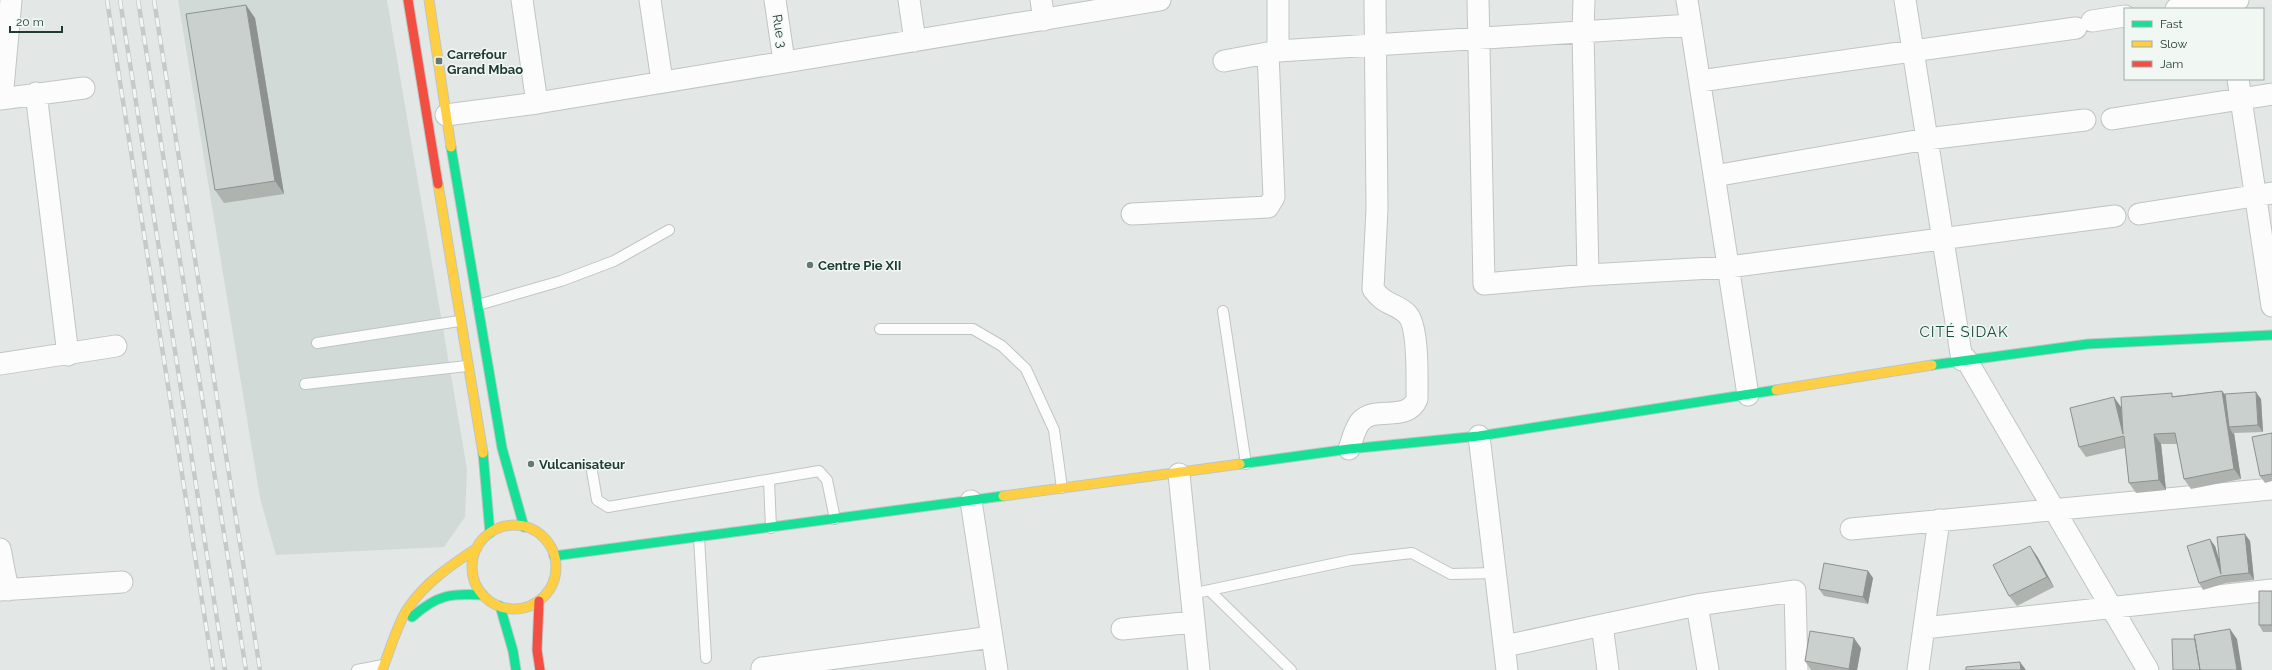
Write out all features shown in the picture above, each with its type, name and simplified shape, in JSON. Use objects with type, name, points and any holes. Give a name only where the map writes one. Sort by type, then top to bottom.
[{"type":"main road","points":[[408,0],[459,321],[483,448],[490,533]]},
{"type":"main road","points":[[429,0],[446,115],[502,448],[524,527]]},
{"type":"main road","points":[[554,556],[1062,488],[1179,474],[1349,449],[1479,436],[1748,395],[1964,359],[2088,344],[2272,335]]},
{"type":"main road","points":[[383,668],[407,609],[421,591],[444,570],[477,548],[490,533],[508,526],[524,527],[537,532],[545,539],[554,556],[556,566],[552,585],[539,601],[520,608],[500,606],[484,595],[478,587],[473,572],[473,558],[477,548]]},
{"type":"main road","points":[[400,629],[437,597],[453,593],[484,595]]},
{"type":"main road","points":[[539,601],[537,650],[540,670]]},
{"type":"main road","points":[[500,606],[513,651],[516,670]]},
{"type":"street","points":[[11,0],[1,99],[36,93],[84,88]]},
{"type":"street","points":[[522,0],[538,103]]},
{"type":"street","points":[[650,0],[662,81]]},
{"type":"street","name":"Rue 3","points":[[775,0],[784,62]]},
{"type":"street","points":[[909,0],[915,41]]},
{"type":"street","points":[[446,115],[538,103],[662,81],[915,41],[1042,10],[1160,0]]},
{"type":"street","points":[[1132,214],[1268,207],[1272,203],[1274,197],[1273,52],[1278,0]]},
{"type":"street","points":[[1349,449],[1359,422],[1368,415],[1405,412],[1414,406],[1417,399],[1414,326],[1407,314],[1380,300],[1373,289],[1377,210],[1375,0]]},
{"type":"street","points":[[1478,0],[1484,284],[1588,275],[1729,267],[2115,216]]},
{"type":"street","points":[[1584,0],[1583,32],[1588,275]]},
{"type":"street","points":[[1687,0],[1748,395]]},
{"type":"street","points":[[1905,0],[1943,239],[1964,359],[2148,670]]},
{"type":"street","points":[[2185,8],[2230,3]]},
{"type":"street","points":[[1700,81],[1913,51],[2124,16]]},
{"type":"street","points":[[1224,61],[1273,52],[1691,25]]},
{"type":"street","points":[[2112,119],[2240,89],[2272,94]]},
{"type":"street","points":[[2240,89],[2264,194],[2272,306]]},
{"type":"street","points":[[36,93],[68,355]]},
{"type":"street","points":[[1714,176],[1927,139],[2085,120]]},
{"type":"street","points":[[2139,214],[2264,194]]},
{"type":"street","points":[[0,364],[68,355],[116,346]]},
{"type":"street","points":[[1479,436],[1507,670]]},
{"type":"street","points":[[1179,474],[1200,592],[1194,622],[1200,670]]},
{"type":"street","points":[[1851,529],[2272,489]]},
{"type":"street","points":[[971,500],[997,670]]},
{"type":"street","points":[[1918,670],[1939,520]]},
{"type":"street","points":[[0,549],[4,590],[122,582]]},
{"type":"street","points":[[1924,628],[2112,609],[2272,590]]},
{"type":"street","points":[[1505,646],[1697,605],[1795,591],[1797,670]]},
{"type":"street","points":[[1697,605],[1708,670]]},
{"type":"street","points":[[1122,629],[1194,622]]},
{"type":"street","points":[[1602,626],[1608,670]]},
{"type":"street","points":[[762,668],[992,637]]},
{"type":"lane","points":[[478,305],[561,281],[614,261],[670,230]]},
{"type":"lane","points":[[1223,311],[1246,464]]},
{"type":"lane","points":[[317,343],[459,321]]},
{"type":"lane","points":[[880,329],[973,329],[1002,346],[1026,369],[1054,430],[1062,488]]},
{"type":"lane","points":[[305,384],[467,366]]},
{"type":"lane","points":[[592,471],[597,500],[608,507],[819,472],[827,480],[835,519]]},
{"type":"lane","points":[[769,480],[771,528]]},
{"type":"lane","points":[[699,537],[706,658]]},
{"type":"lane","points":[[1200,592],[1352,560],[1412,553],[1451,574],[1496,573]]},
{"type":"lane","points":[[1200,592],[1291,670]]},
{"type":"lane","points":[[357,670],[383,668]]},
{"type":"shaded area","points":[[178,0],[387,0],[467,469],[465,517],[444,547],[276,555],[260,498]]},
{"type":"building","points":[[246,5],[275,181],[215,190],[186,14]]},
{"type":"building","points":[[2222,391],[2234,469],[2184,479],[2175,433],[2154,434],[2159,480],[2129,483],[2124,436],[2079,447],[2070,408],[2114,397],[2123,434],[2121,397],[2172,393],[2172,397]]},
{"type":"building","points":[[2256,392],[2258,425],[2229,427],[2225,394]]},
{"type":"building","points":[[2272,433],[2272,474],[2260,476],[2252,437]]},
{"type":"building","points":[[2245,534],[2249,573],[2221,576],[2199,583],[2187,546],[2210,539],[2221,574],[2217,537]]},
{"type":"building","points":[[2030,546],[2047,577],[2009,596],[1993,565]]},
{"type":"building","points":[[1824,563],[1868,571],[1863,597],[1819,589]]},
{"type":"building","points":[[2259,591],[2272,591],[2272,625],[2259,625]]},
{"type":"building","points":[[2230,629],[2237,670],[2200,670],[2194,635]]},
{"type":"building","points":[[1810,631],[1854,638],[1849,669],[1805,661]]},
{"type":"building","points":[[2172,639],[2195,639],[2200,670],[2173,670]]},
{"type":"building","points":[[2020,662],[2021,670],[1966,670],[1966,667]]},
{"type":"railway","points":[[107,0],[213,670]]},
{"type":"railway","points":[[120,0],[225,670]]},
{"type":"railway","points":[[138,0],[246,670]]},
{"type":"railway","points":[[154,0],[260,670]]},
{"type":"traffic: fast","points":[[451,147],[502,448],[524,527]]},
{"type":"traffic: fast","points":[[1932,365],[2088,344],[2272,335]]},
{"type":"traffic: fast","points":[[1240,464],[1349,449],[1479,436],[1776,390]]},
{"type":"traffic: fast","points":[[483,453],[490,533]]},
{"type":"traffic: fast","points":[[554,556],[1003,496]]},
{"type":"traffic: fast","points":[[412,617],[429,604],[444,597],[462,594],[483,595]]},
{"type":"traffic: fast","points":[[500,606],[513,651],[516,670]]},
{"type":"traffic: slow","points":[[429,0],[451,147]]},
{"type":"traffic: slow","points":[[438,184],[483,453]]},
{"type":"traffic: slow","points":[[1776,390],[1932,365]]},
{"type":"traffic: slow","points":[[1003,496],[1240,464]]},
{"type":"traffic: slow","points":[[514,525],[522,526],[537,532],[549,544],[555,559],[556,567],[555,575],[549,590],[537,602],[522,608],[514,609],[506,608],[491,602],[479,590],[473,575],[472,567],[473,559],[479,544],[491,532],[506,526],[514,525]]},
{"type":"traffic: slow","points":[[382,670],[400,622],[415,599],[431,582],[477,548]]},
{"type":"traffic: jam","points":[[408,0],[438,184]]},
{"type":"traffic: jam","points":[[539,601],[537,650],[540,670]]},
{"type":"place","name":"Carrefour Grand Mbao","points":[[439,61]]},
{"type":"place","name":"Centre Pie XII","points":[[810,265]]},
{"type":"place","name":"Vulcanisateur","points":[[531,464]]},
{"type":"district","name":"CITÉ SIDAK","points":[[1964,332]]}]
